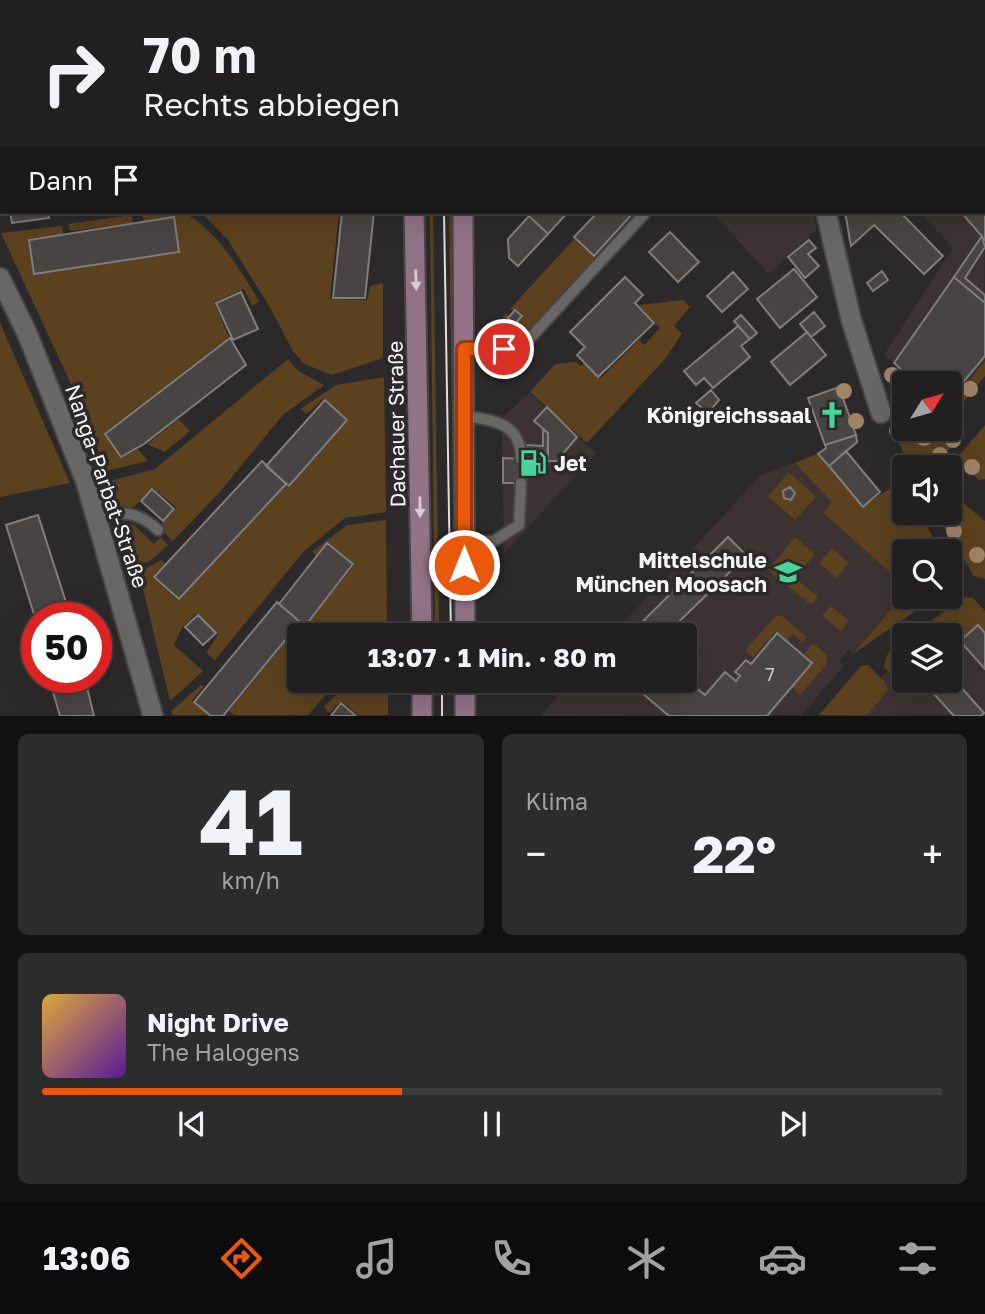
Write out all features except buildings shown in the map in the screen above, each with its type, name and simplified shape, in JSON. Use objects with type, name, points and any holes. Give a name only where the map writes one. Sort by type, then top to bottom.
[{"type":"main road","name":"Dachauer Straße","points":[[414,214],[422,623]]},
{"type":"main road","points":[[463,214],[465,623]]},
{"type":"main road","points":[[422,693],[422,716]]},
{"type":"main road","points":[[465,693],[465,716]]},
{"type":"street","points":[[827,214],[851,319],[881,413]]},
{"type":"street","name":"Nanga-Parbat-Straße","points":[[0,278],[57,405],[97,517],[153,716]]},
{"type":"lane","points":[[464,349],[520,349],[644,214]]},
{"type":"lane","points":[[464,416],[505,425],[515,432],[521,445],[521,459]]},
{"type":"lane","points":[[464,542],[494,541],[519,525],[521,483]]},
{"type":"lane","points":[[97,517],[115,512],[143,516],[158,530]]},
{"type":"shaded area","points":[[142,214],[186,214],[196,220],[218,240],[259,301],[252,306],[244,289],[214,302],[229,337],[104,433],[121,458],[138,449],[148,461],[106,471],[83,410],[1,233],[62,226],[63,234],[28,239],[34,275],[180,253],[174,216],[144,221]]},
{"type":"shaded area","points":[[203,214],[339,214],[330,299],[367,300],[370,286],[383,283],[383,358],[332,375],[304,364],[293,351],[268,304],[228,240]]},
{"type":"shaded area","points":[[430,214],[433,214],[439,623],[435,623]]},
{"type":"shaded area","points":[[449,214],[453,214],[458,623],[455,623]]},
{"type":"shaded area","points":[[714,214],[813,214],[817,230],[768,274]]},
{"type":"shaded area","points":[[922,214],[984,214],[985,361],[962,389],[962,371],[903,371],[884,355],[953,248]]},
{"type":"shaded area","points":[[132,215],[133,223],[70,231],[68,224]]},
{"type":"shaded area","points":[[574,239],[595,258],[520,339],[512,345],[503,344],[503,317],[506,313],[515,324],[522,315],[510,309]]},
{"type":"shaded area","points":[[683,300],[690,307],[674,326],[682,333],[665,359],[587,443],[530,392],[555,364],[576,362],[581,366],[584,363],[600,379],[639,340],[644,345],[660,328],[639,305]]},
{"type":"shaded area","points":[[0,323],[70,483],[0,497]]},
{"type":"shaded area","points":[[288,359],[297,370],[324,385],[283,415],[218,494],[173,541],[159,527],[177,508],[152,487],[134,507],[118,507],[110,481],[155,469]]},
{"type":"shaded area","points":[[985,361],[985,376],[962,404],[962,389]]},
{"type":"shaded area","points":[[384,377],[386,512],[345,518],[304,551],[215,660],[206,653],[218,635],[196,613],[182,628],[174,645],[203,671],[170,701],[139,572],[162,560],[165,563],[152,577],[179,601],[285,486],[289,488],[348,420],[324,398],[307,414],[300,409],[336,385]]},
{"type":"shaded area","points":[[529,393],[596,453],[504,554],[502,418]]},
{"type":"shaded area","points":[[179,419],[190,431],[165,452],[147,444]]},
{"type":"shaded area","points":[[985,425],[985,479],[979,480],[962,465],[962,455],[960,455]]},
{"type":"shaded area","points":[[898,441],[956,441],[944,455],[905,455]]},
{"type":"shaded area","name":"Mittelschule München Moosach","points":[[818,454],[862,507],[880,492],[892,502],[892,525],[905,525],[905,539],[892,539],[892,608],[853,654],[848,650],[839,661],[844,666],[801,715],[540,716],[560,693],[697,693],[697,623],[623,623],[761,475]]},
{"type":"shaded area","points":[[818,454],[863,507],[892,487],[892,525],[926,525],[934,539],[892,539],[890,572],[823,513],[832,502],[795,463]]},
{"type":"shaded area","points":[[789,472],[816,497],[795,520],[768,496]]},
{"type":"shaded area","points":[[962,502],[985,521],[985,579],[974,576],[962,557],[962,539],[951,539],[942,525],[962,525]]},
{"type":"shaded area","points":[[123,520],[135,526],[154,544],[161,537],[168,545],[150,561],[138,565]]},
{"type":"shaded area","points":[[386,520],[387,623],[308,623],[355,564],[327,542],[316,555],[312,552],[347,525]]},
{"type":"shaded area","points":[[795,537],[815,554],[795,578],[818,597],[811,605],[768,570]]},
{"type":"shaded area","points":[[832,548],[849,563],[837,578],[819,563]]},
{"type":"shaded area","points":[[973,598],[985,611],[985,633],[978,625],[962,639],[962,623],[928,623],[948,609],[962,609],[962,600]]},
{"type":"shaded area","points":[[831,606],[849,621],[841,631],[822,616]]},
{"type":"shaded area","points":[[892,608],[919,609],[898,623],[892,623],[892,627],[853,654]]},
{"type":"shaded area","points":[[969,609],[985,633],[985,715],[848,716],[892,665],[892,693],[962,693],[962,623],[959,623]]},
{"type":"shaded area","points":[[776,616],[782,616],[807,637],[802,642],[792,634],[787,640],[776,631],[753,657],[745,650]]},
{"type":"shaded area","points":[[287,640],[287,693],[327,693],[308,715],[234,715],[229,711]]},
{"type":"shaded area","points":[[813,643],[827,655],[826,665],[800,695],[792,687],[813,663],[804,654]]},
{"type":"shaded area","points":[[892,648],[892,674],[884,668]]},
{"type":"shaded area","points":[[868,665],[886,683],[888,690],[867,715],[819,715],[861,666]]},
{"type":"shaded area","points":[[201,685],[204,686],[192,701],[209,715],[172,715],[171,711]]},
{"type":"shaded area","points":[[339,693],[388,693],[388,715],[358,715],[341,701],[329,713],[323,707]]},
{"type":"tram line","points":[[444,214],[451,623]]},
{"type":"tram line","points":[[442,693],[442,716]]},
{"type":"place","name":"Königreichssaal","points":[[832,415]]},
{"type":"place","name":"Jet","points":[[533,463]]},
{"type":"place","name":"Mittelschule München Moosach","points":[[788,572]]},
{"type":"route","points":[[464,565],[464,349],[504,349]]}]
